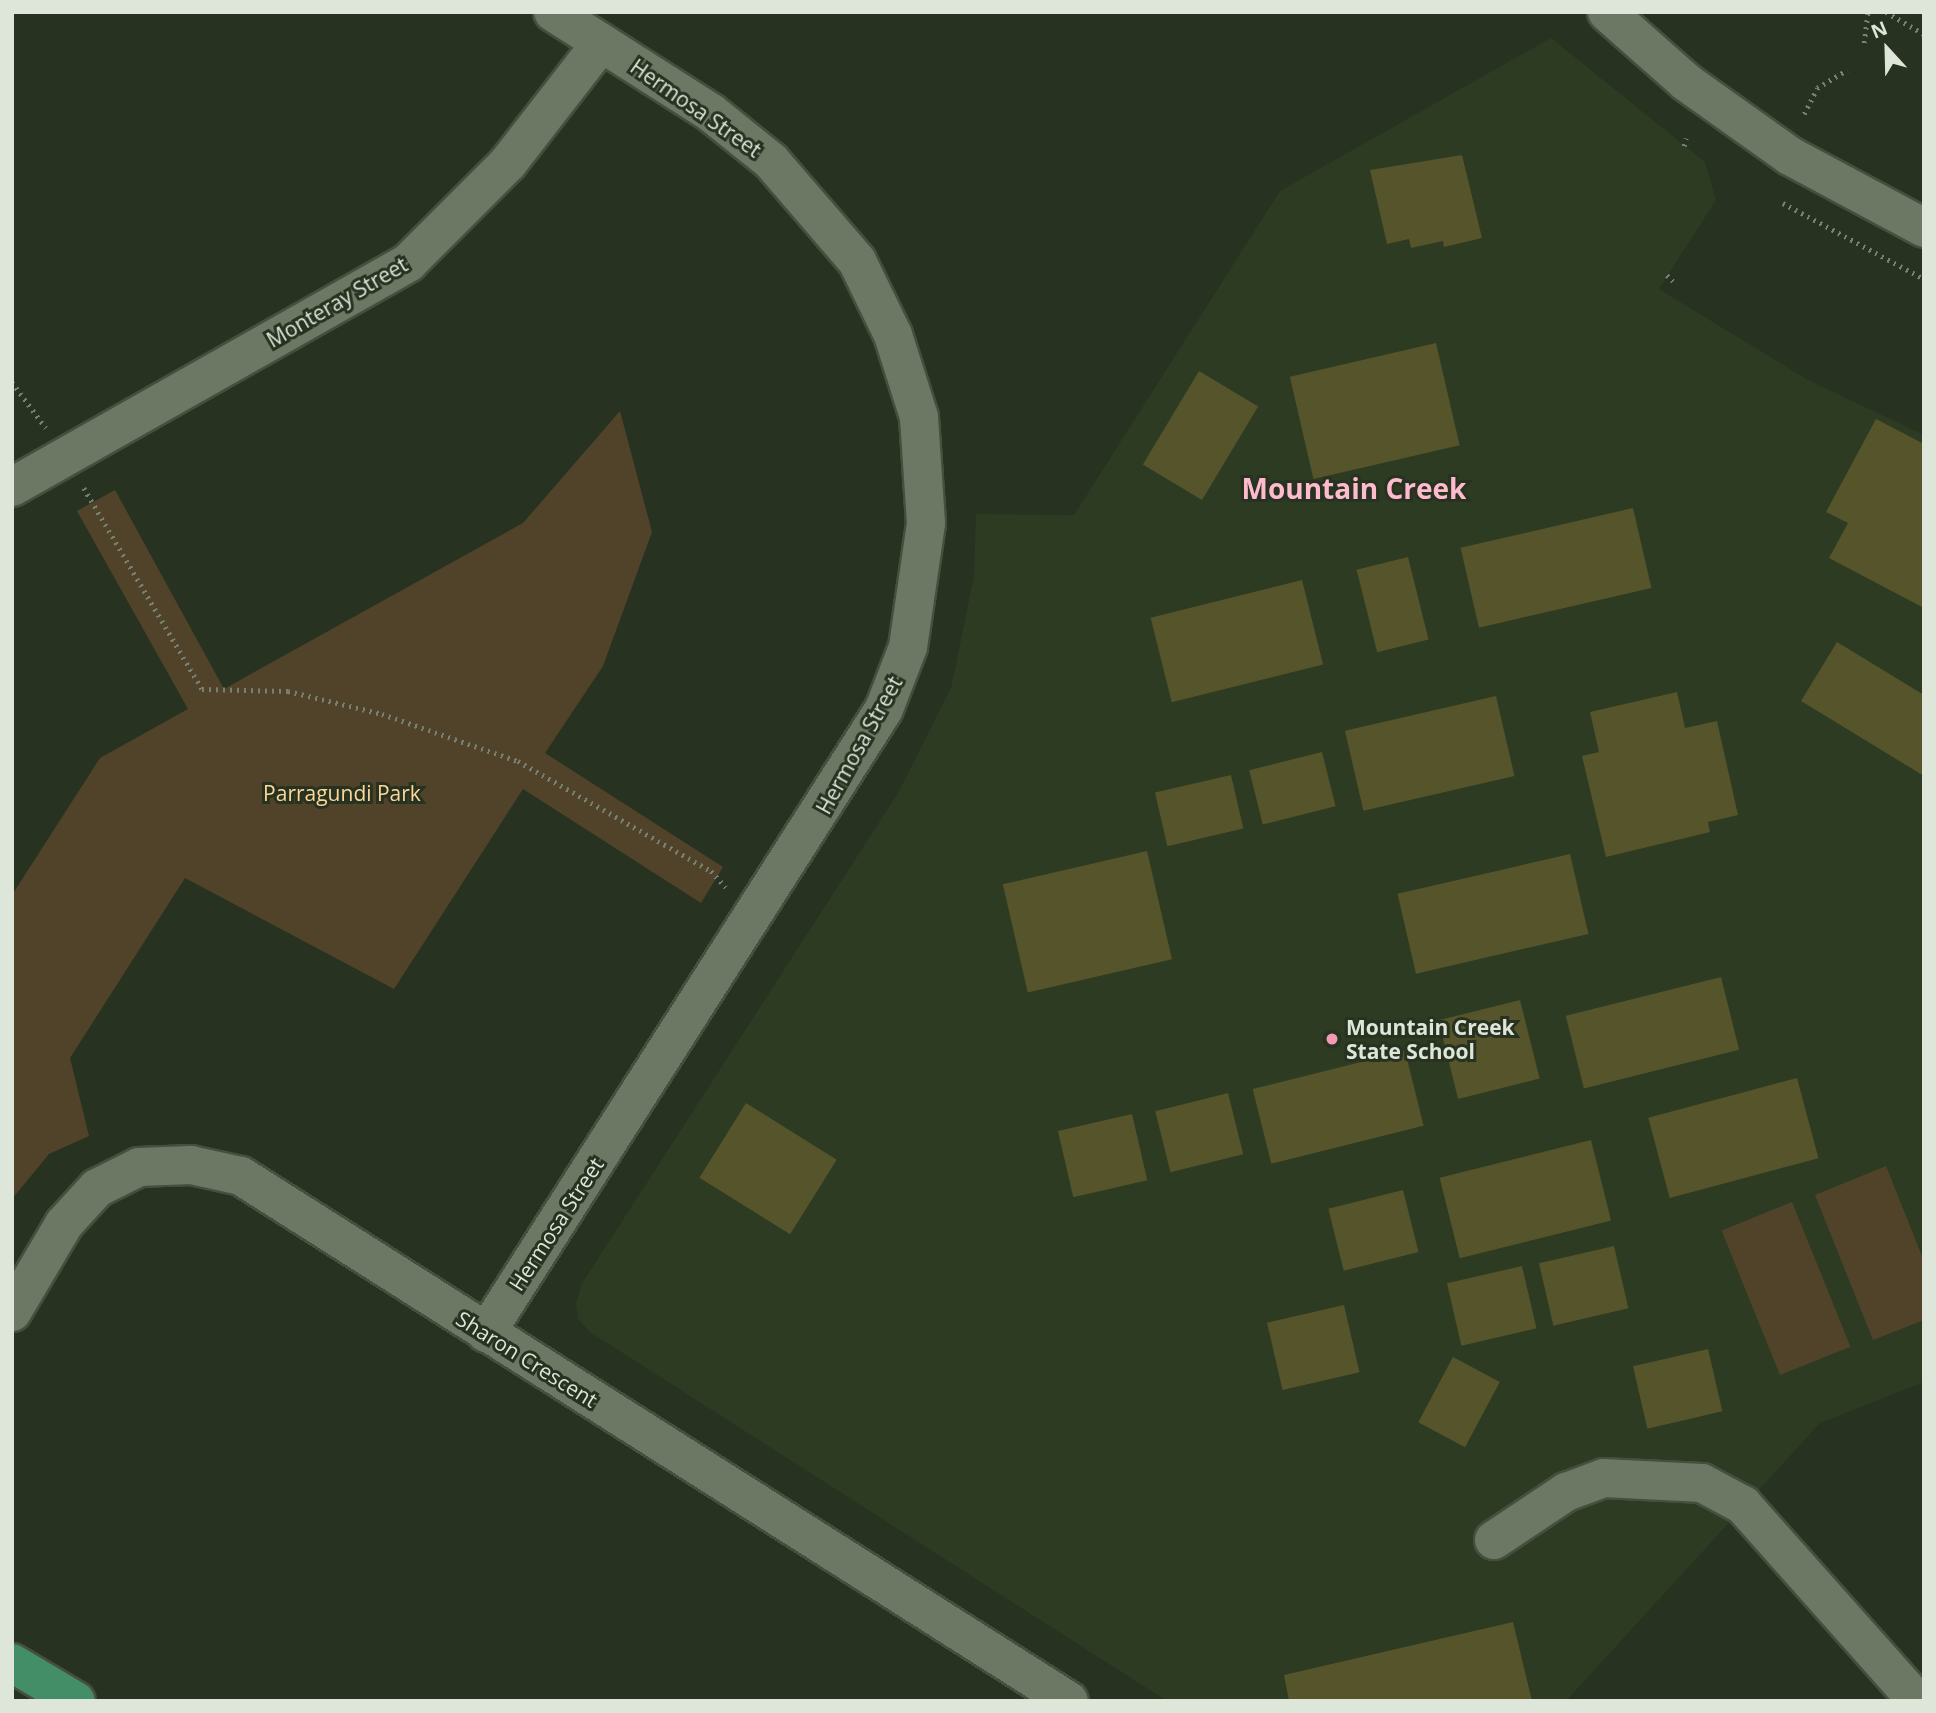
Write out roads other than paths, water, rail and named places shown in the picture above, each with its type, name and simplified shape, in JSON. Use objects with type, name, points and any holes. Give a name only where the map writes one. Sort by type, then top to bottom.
[{"type":"main road","points":[[12,1662],[76,1701]]},
{"type":"street","name":"Hermosa Street","points":[[486,1333],[884,709],[908,647],[925,536],[919,417],[893,335],[857,261],[771,161],[553,12]]},
{"type":"street","points":[[1607,12],[1686,82],[1790,156],[1924,228]]},
{"type":"street","name":"Monteray Street","points":[[12,487],[409,262],[508,163],[601,43]]},
{"type":"street","name":"Sharon Crescent","points":[[12,1312],[64,1224],[97,1188],[139,1167],[191,1166],[241,1176],[1069,1701]]},
{"type":"street","points":[[1494,1540],[1566,1492],[1604,1478],[1681,1477],[1743,1505],[1913,1693]]},
{"type":"place","name":"Mountain Creek State School","points":[[1332,1039]]},
{"type":"district","name":"Mountain Creek","points":[[1354,488]]},
{"type":"park label","name":"Parragundi Park","points":[[342,793]]}]
